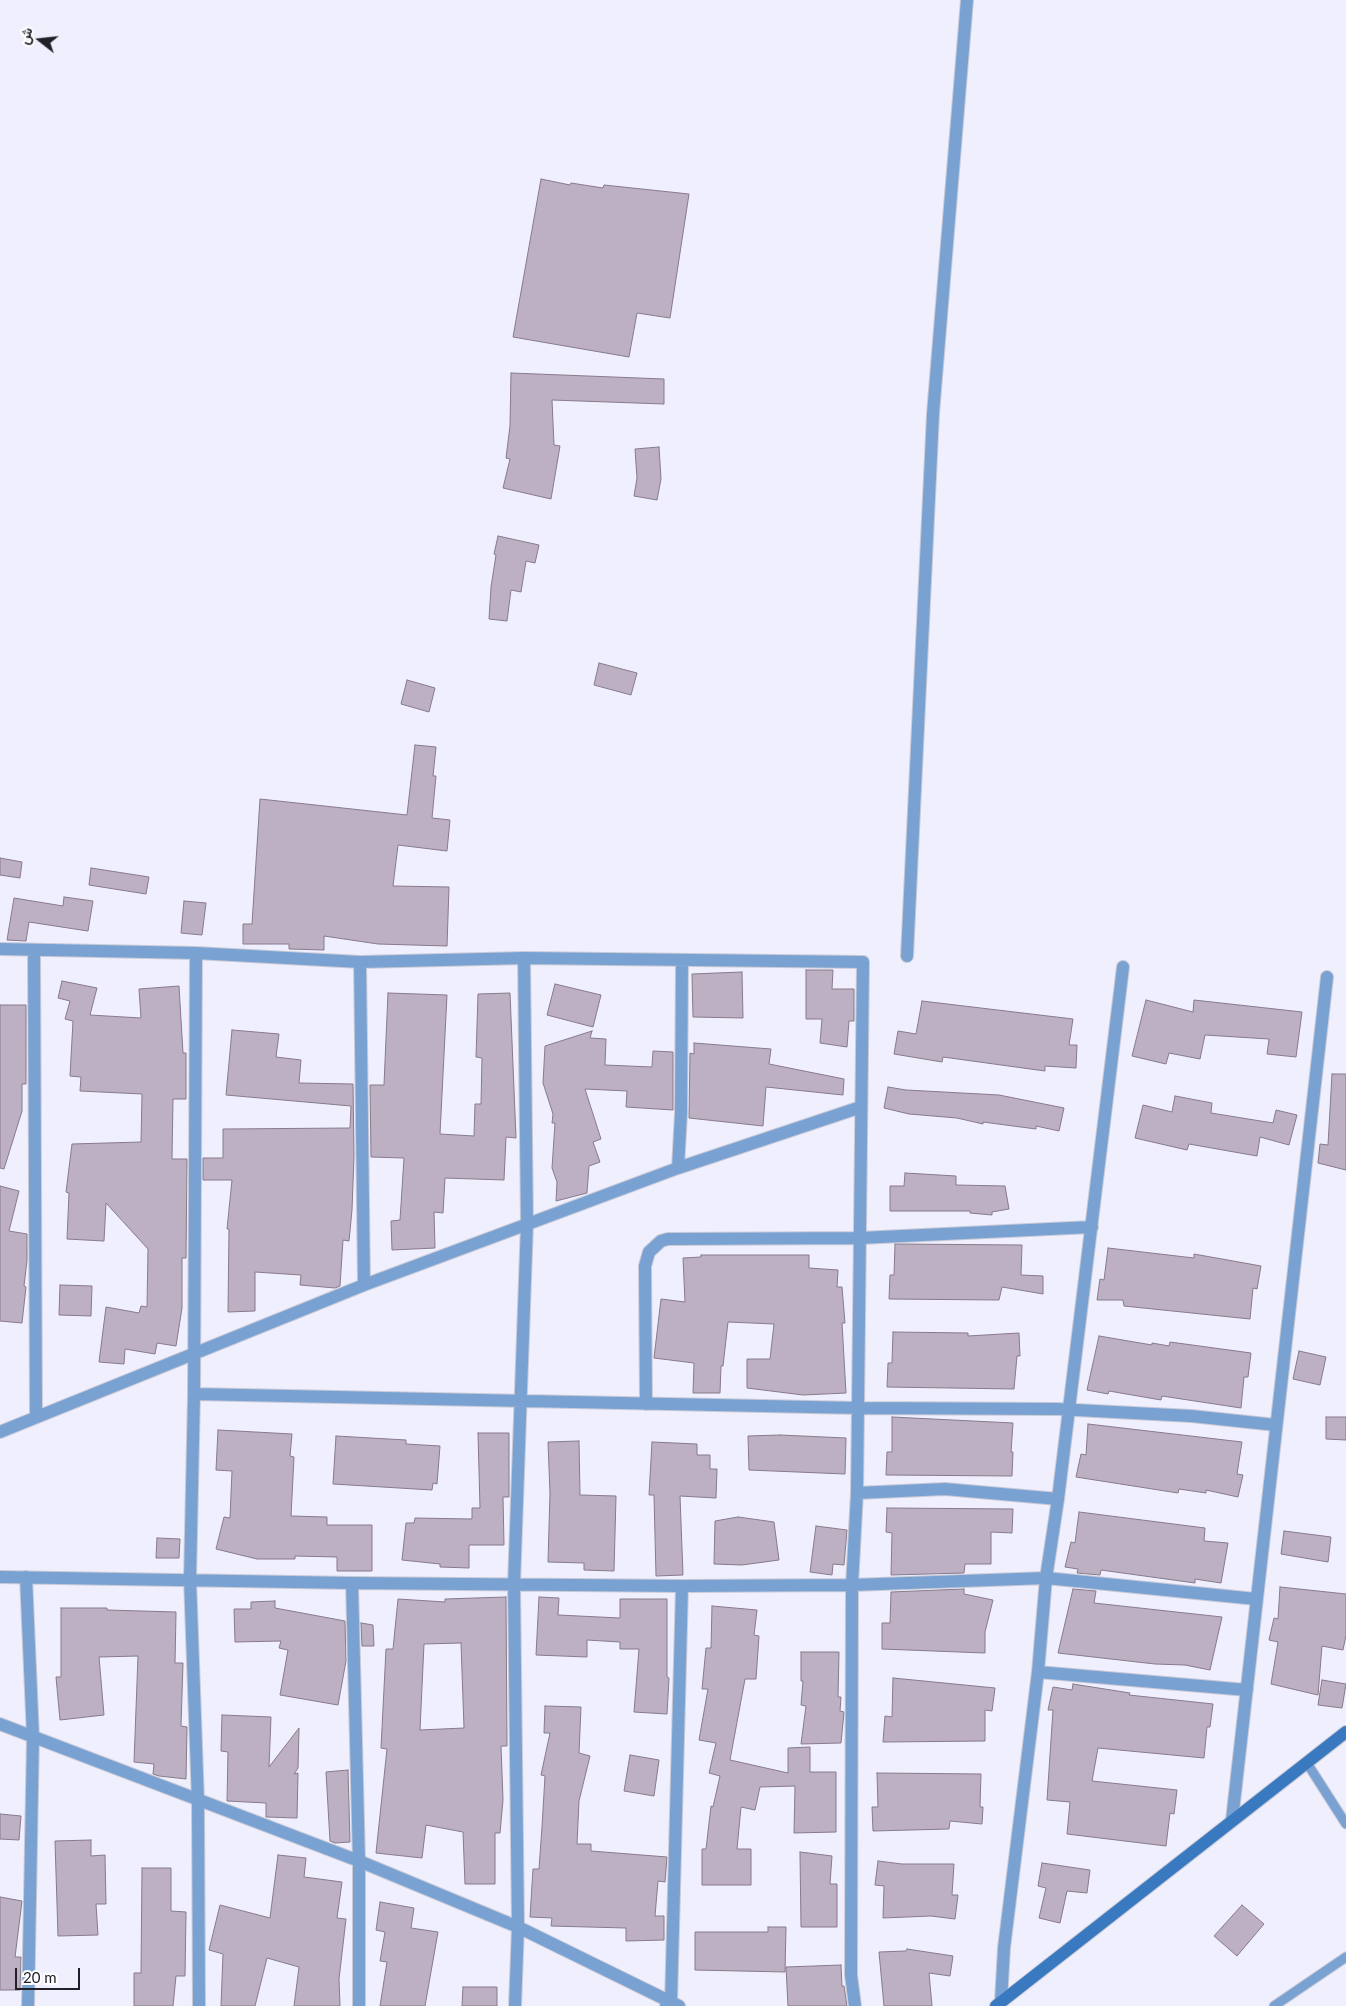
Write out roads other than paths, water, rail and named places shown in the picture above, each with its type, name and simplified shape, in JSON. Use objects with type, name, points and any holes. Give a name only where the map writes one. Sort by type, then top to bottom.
[{"type":"main road","points":[[998,2004],[1346,1732]]},
{"type":"street","points":[[907,956],[933,414],[967,0]]},
{"type":"street","points":[[0,950],[196,953],[360,962],[524,958],[862,962],[857,1493],[852,1585],[851,1975],[855,2006]]},
{"type":"street","points":[[34,950],[36,1416]]},
{"type":"street","points":[[196,953],[194,1394],[190,1579],[198,1801],[199,2006]]},
{"type":"street","points":[[515,2006],[518,1927],[514,1584],[519,1401],[527,1224],[524,958]]},
{"type":"street","points":[[678,1168],[681,1113],[682,960]]},
{"type":"street","points":[[360,962],[364,1285]]},
{"type":"street","points":[[998,2004],[1038,1672],[1046,1578],[1070,1410],[1124,967]]},
{"type":"street","points":[[1232,1820],[1327,977]]},
{"type":"street","points":[[0,1432],[364,1285],[678,1168],[861,1107]]},
{"type":"street","points":[[646,1404],[646,1266],[649,1252],[654,1246],[668,1238],[860,1238],[1092,1227]]},
{"type":"street","points":[[194,1394],[858,1408],[1070,1410],[1190,1416],[1276,1425]]},
{"type":"street","points":[[857,1493],[945,1489],[1058,1499]]},
{"type":"street","points":[[0,1577],[682,1586],[852,1585],[1046,1578],[1256,1599]]},
{"type":"street","points":[[26,1577],[33,1737],[28,2006]]},
{"type":"street","points":[[352,1583],[359,1861],[359,2006]]},
{"type":"street","points":[[0,1724],[359,1861],[518,1927],[672,2005],[682,1586]]},
{"type":"street","points":[[1038,1672],[1247,1690]]},
{"type":"lane","points":[[1307,1762],[1346,1824]]},
{"type":"lane","points":[[1274,2006],[1346,1957]]}]
